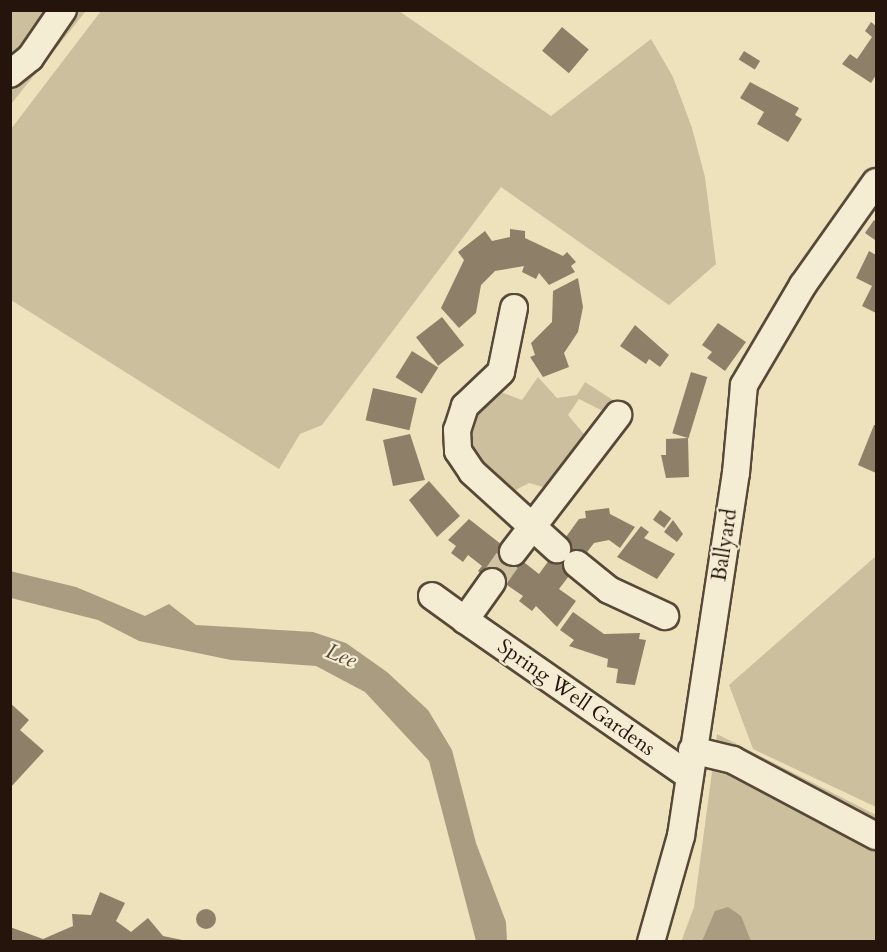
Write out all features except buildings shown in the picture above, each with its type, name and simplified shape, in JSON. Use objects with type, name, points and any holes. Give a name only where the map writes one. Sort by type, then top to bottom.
[{"type":"street","points":[[10,74],[30,57],[63,10]]},
{"type":"street","name":"Ballyard","points":[[651,942],[679,845],[736,473],[744,385],[803,285],[876,182]]},
{"type":"street","points":[[514,308],[501,372],[465,406],[457,430],[458,452],[532,529],[557,549]]},
{"type":"street","points":[[513,552],[618,415]]},
{"type":"street","points":[[578,564],[609,590],[665,616]]},
{"type":"street","points":[[465,620],[492,582]]},
{"type":"street","name":"Spring Well Gardens","points":[[432,596],[688,775]]},
{"type":"street","points":[[692,750],[733,760],[876,836]]},
{"type":"shaded area","points":[[11,11],[86,11],[11,104]]},
{"type":"shaded area","points":[[101,11],[399,11],[551,116],[651,39],[673,77],[692,128],[705,177],[716,264],[669,305],[501,187],[322,425],[300,434],[279,469],[11,300],[11,129]]},
{"type":"shaded area","points":[[538,377],[557,398],[577,395],[585,382],[616,402],[601,410],[579,399],[568,415],[588,439],[550,489],[529,483],[512,492],[471,453],[469,427],[474,413],[498,391],[522,400]]},
{"type":"shaded area","points":[[876,556],[876,807],[753,749],[729,685]]},
{"type":"shaded area","points":[[717,734],[876,815],[876,941],[681,942],[694,907]]},
{"type":"water","name":"Lee","points":[[10,571],[76,587],[145,616],[169,604],[196,625],[313,632],[346,643],[387,672],[428,710],[452,750],[476,843],[506,922],[507,941],[476,941],[429,761],[365,692],[316,666],[231,660],[139,641],[98,620],[11,598]]},
{"type":"water","points":[[728,907],[741,916],[751,941],[702,941],[715,911]]},
{"type":"tunnel","points":[[492,582],[513,552]]}]
